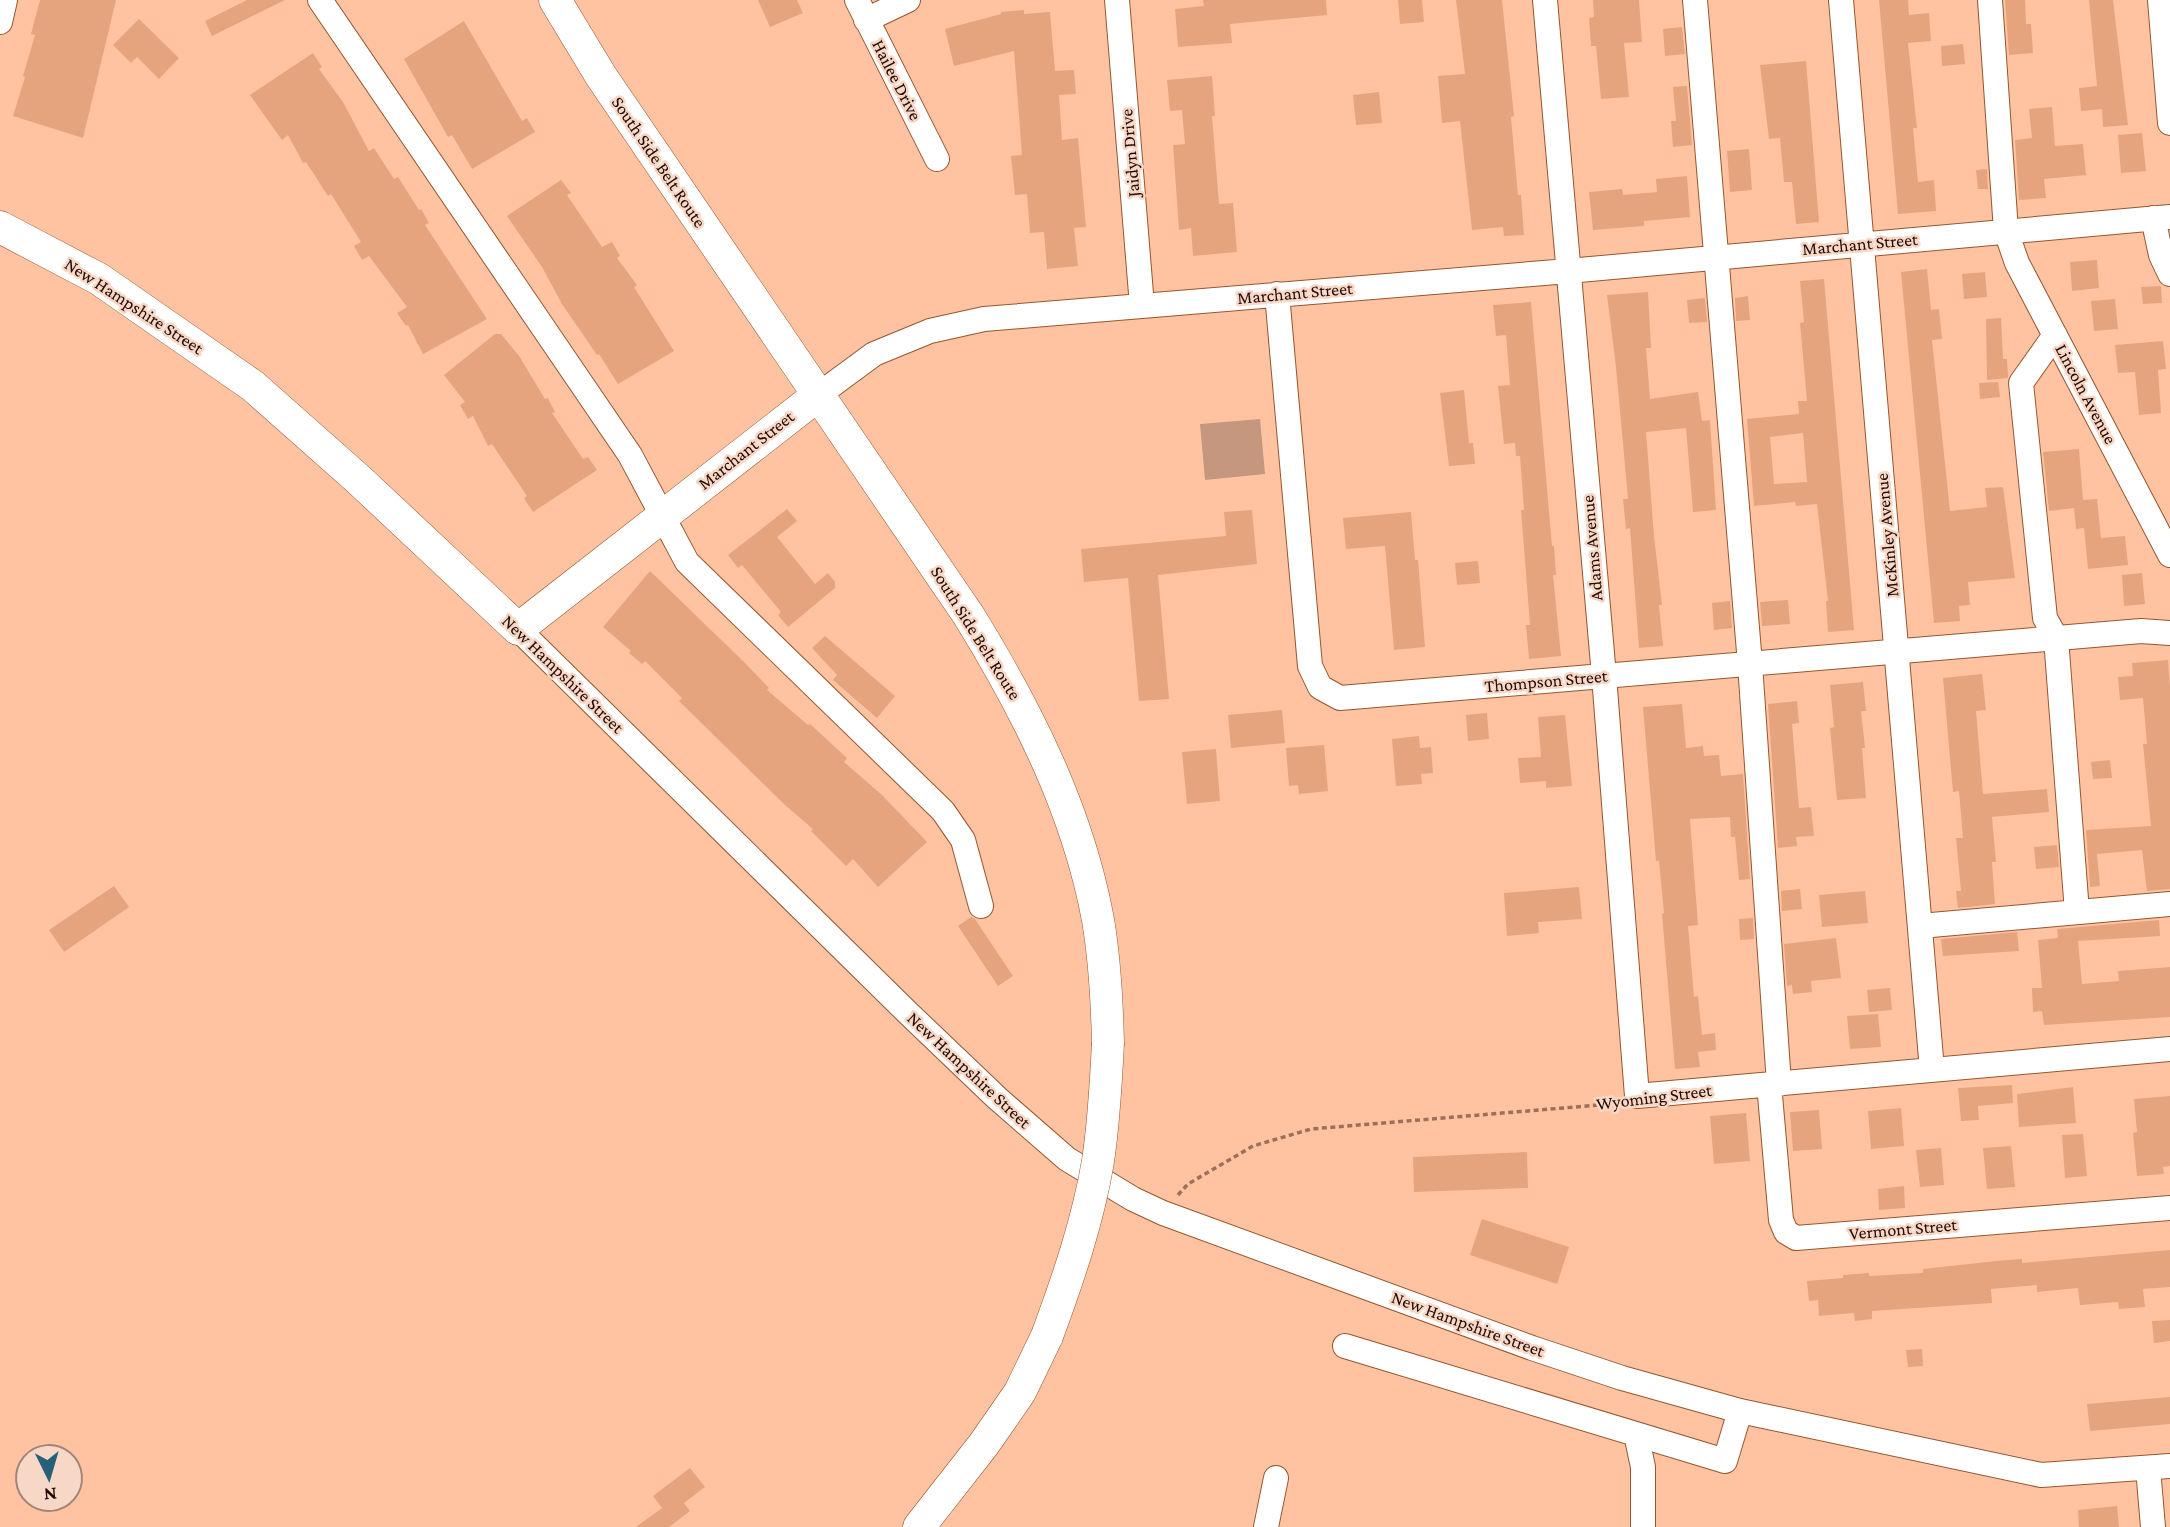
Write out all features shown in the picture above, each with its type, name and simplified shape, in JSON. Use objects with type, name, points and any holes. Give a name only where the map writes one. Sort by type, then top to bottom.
[{"type":"main road","name":"South Side Belt Route","points":[[555,0],[601,76],[969,616],[1009,682],[1047,760],[1081,852],[1097,919],[1106,983],[1108,1043],[1105,1103],[1085,1222],[1068,1280],[1047,1336],[1020,1392],[984,1444],[919,1527]]},
{"type":"main road","name":"New Hampshire Street","points":[[0,227],[99,279],[253,386],[358,479],[518,629]]},
{"type":"main road","name":"Marchant Street","points":[[518,629],[817,396]]},
{"type":"street","points":[[0,22],[5,0]]},
{"type":"street","points":[[320,0],[630,455],[687,562],[943,811],[963,840],[981,906]]},
{"type":"street","points":[[862,10],[908,0]]},
{"type":"street","name":"Jaidyn Drive","points":[[1117,0],[1142,306]]},
{"type":"street","name":"Adams Avenue","points":[[1545,0],[1604,676],[1637,1096]]},
{"type":"street","points":[[1695,0],[1750,664],[1774,1084]]},
{"type":"street","name":"McKinley Avenue","points":[[1841,0],[1932,1070]]},
{"type":"street","name":"Lincoln Avenue","points":[[1990,0],[2007,231],[2017,263],[2170,555]]},
{"type":"street","points":[[2160,0],[2170,123]]},
{"type":"street","name":"Hailee Drive","points":[[862,10],[937,159]]},
{"type":"street","points":[[2162,217],[2161,255],[2170,274]]},
{"type":"street","name":"Marchant Street","points":[[817,396],[874,354],[930,331],[984,319],[1568,271],[2162,217]]},
{"type":"street","name":"Thompson Street","points":[[1277,294],[1310,666],[1320,687],[1340,698],[2141,631],[2170,633]]},
{"type":"street","points":[[2055,335],[2021,383],[2045,618],[2056,638],[2077,912]]},
{"type":"street","name":"New Hampshire Street","points":[[518,629],[997,1098],[1067,1159],[1133,1199],[1163,1213],[1532,1349],[1740,1411],[2041,1475],[2159,1467]]},
{"type":"street","points":[[1920,926],[2170,904]]},
{"type":"street","name":"Wyoming Street","points":[[1637,1096],[2170,1049]]},
{"type":"street","name":"Vermont Street","points":[[1774,1084],[1781,1220],[1786,1232],[1796,1238],[2170,1208]]},
{"type":"street","points":[[1345,1346],[1725,1461],[1740,1411]]},
{"type":"street","points":[[1636,1434],[1643,1467],[1643,1516]]},
{"type":"street","points":[[2153,1527],[2159,1467]]},
{"type":"street","points":[[1266,1527],[1276,1478]]},
{"type":"path","name":"Wyoming Street","points":[[1163,1213],[1188,1184],[1254,1146],[1311,1129],[1599,1105],[1637,1096]]},
{"type":"shaded area","points":[[1260,419],[1265,474],[1205,480],[1200,424]]},
{"type":"building","points":[[40,0],[116,0],[83,138],[13,116],[35,35],[31,34]]},
{"type":"building","points":[[247,0],[285,0],[212,36],[205,21]]},
{"type":"building","points":[[758,0],[797,0],[803,13],[770,27]]},
{"type":"building","points":[[1203,0],[1326,0],[1327,15],[1230,24],[1232,43],[1178,47],[1175,9],[1204,6]]},
{"type":"building","points":[[1398,0],[1422,0],[1424,22],[1400,24]]},
{"type":"building","points":[[1456,0],[1502,0],[1514,116],[1511,117],[1518,195],[1521,195],[1524,235],[1504,236],[1503,227],[1472,230],[1460,121],[1442,123],[1438,76],[1465,74]]},
{"type":"building","points":[[1593,0],[1639,0],[1642,42],[1624,43],[1629,97],[1601,99],[1596,46],[1591,46],[1589,18],[1594,17]]},
{"type":"building","points":[[1879,0],[1908,0],[1909,15],[1929,13],[1931,41],[1908,43],[1917,128],[1913,128],[1918,182],[1934,180],[1936,211],[1898,214]]},
{"type":"building","points":[[2005,0],[2025,0],[2026,24],[2031,24],[2033,53],[2009,55]]},
{"type":"building","points":[[2089,0],[2113,0],[2128,125],[2103,127],[2102,109],[2081,111],[2079,88],[2097,86]]},
{"type":"building","points":[[1024,10],[1024,14],[1050,12],[1055,71],[1074,70],[1076,94],[1059,95],[1062,140],[1078,138],[1086,227],[1074,228],[1078,266],[1047,269],[1044,232],[1030,233],[1027,194],[1015,195],[1011,156],[1022,155],[1014,51],[954,66],[945,29],[1001,12]]},
{"type":"building","points":[[139,19],[179,58],[159,79],[137,57],[131,63],[113,45]]},
{"type":"building","points":[[464,21],[522,121],[527,118],[535,132],[472,169],[452,135],[448,137],[404,59]]},
{"type":"building","points":[[1682,27],[1685,54],[1665,56],[1663,29]]},
{"type":"building","points":[[1963,44],[1965,64],[1942,66],[1941,46]]},
{"type":"building","points":[[313,53],[322,67],[319,69],[343,102],[369,151],[374,148],[394,179],[398,177],[419,210],[421,209],[429,223],[425,225],[487,319],[423,354],[408,325],[406,326],[397,313],[407,307],[369,256],[362,260],[354,246],[361,242],[331,194],[328,196],[306,162],[303,163],[288,135],[282,140],[250,95]]},
{"type":"building","points":[[1806,61],[1819,222],[1796,224],[1792,182],[1784,182],[1780,138],[1769,139],[1760,65]]},
{"type":"building","points":[[1212,76],[1215,116],[1212,116],[1219,204],[1233,203],[1237,252],[1193,256],[1191,228],[1179,230],[1173,145],[1185,144],[1182,110],[1170,111],[1167,80]]},
{"type":"building","points":[[1687,86],[1692,145],[1673,147],[1671,121],[1676,121],[1673,87]]},
{"type":"building","points":[[1379,92],[1382,123],[1356,125],[1353,95]]},
{"type":"building","points":[[2052,107],[2055,146],[2083,144],[2086,175],[2044,179],[2046,198],[2019,200],[2015,140],[2032,138],[2029,109]]},
{"type":"building","points":[[2142,133],[2146,171],[2121,173],[2118,135]]},
{"type":"building","points":[[1749,149],[1752,190],[1730,192],[1727,151]]},
{"type":"building","points":[[1987,169],[1988,189],[1978,189],[1976,170]]},
{"type":"building","points":[[1687,176],[1690,217],[1644,221],[1644,226],[1593,230],[1589,192],[1622,189],[1623,195],[1657,192],[1656,179]]},
{"type":"building","points":[[561,180],[571,193],[567,195],[602,247],[612,242],[620,256],[617,258],[637,285],[634,287],[674,351],[618,384],[562,304],[542,267],[507,216]]},
{"type":"building","points":[[2097,260],[2099,288],[2072,291],[2070,262]]},
{"type":"building","points":[[1927,269],[1931,310],[1939,309],[1942,339],[1932,340],[1950,511],[1987,507],[1985,488],[2003,487],[2015,578],[1968,582],[1970,605],[1959,606],[1960,621],[1934,623],[1901,272]]},
{"type":"building","points":[[1985,272],[1987,297],[1964,299],[1962,274]]},
{"type":"building","points":[[1824,279],[1854,630],[1828,632],[1828,601],[1817,504],[1796,506],[1795,502],[1754,506],[1747,419],[1799,414],[1798,401],[1807,401],[1800,323],[1804,322],[1800,281]],"holes":[[[1803,433],[1807,482],[1774,484],[1770,437]]]},
{"type":"building","points":[[2161,286],[2162,303],[2143,304],[2141,287]]},
{"type":"building","points":[[1648,292],[1651,348],[1646,348],[1650,399],[1698,392],[1702,421],[1710,420],[1716,510],[1693,512],[1686,428],[1646,432],[1662,605],[1659,605],[1663,646],[1639,648],[1630,528],[1626,529],[1623,499],[1628,499],[1607,295]]},
{"type":"building","points":[[1748,296],[1750,320],[1736,321],[1735,298]]},
{"type":"building","points":[[1705,298],[1707,322],[1689,323],[1687,300]]},
{"type":"building","points":[[2115,299],[2118,329],[2094,331],[2091,301]]},
{"type":"building","points":[[1531,302],[1554,546],[1556,575],[1553,575],[1561,656],[1529,659],[1526,625],[1530,625],[1521,510],[1524,510],[1520,456],[1516,456],[1515,443],[1504,444],[1498,386],[1510,385],[1506,335],[1496,336],[1493,305]]},
{"type":"building","points":[[2001,318],[2003,359],[2007,359],[2008,378],[1987,380],[1986,319]]},
{"type":"building","points":[[495,334],[501,334],[519,356],[545,399],[548,398],[555,412],[552,413],[583,459],[588,457],[597,470],[533,512],[524,498],[527,496],[492,444],[488,446],[473,416],[468,419],[460,405],[465,402],[444,375]]},
{"type":"building","points":[[2163,341],[2166,369],[2158,370],[2161,413],[2139,415],[2135,372],[2118,373],[2115,345]]},
{"type":"building","points":[[1998,382],[2000,397],[1980,399],[1979,383]]},
{"type":"building","points":[[1464,390],[1469,443],[1473,443],[1475,464],[1449,466],[1440,393]]},
{"type":"building","points":[[2079,449],[2083,500],[2097,499],[2101,538],[2125,536],[2128,565],[2088,569],[2084,528],[2076,529],[2074,508],[2049,511],[2043,452]]},
{"type":"building","points":[[787,509],[797,521],[777,537],[815,584],[828,573],[835,582],[835,588],[788,627],[778,615],[781,612],[742,565],[738,568],[728,555]]},
{"type":"building","points":[[1252,510],[1257,564],[1158,575],[1169,699],[1139,701],[1128,578],[1084,582],[1081,549],[1226,536],[1224,512]]},
{"type":"building","points":[[1411,512],[1425,647],[1394,650],[1385,546],[1346,549],[1343,518]]},
{"type":"building","points":[[1478,561],[1480,583],[1457,585],[1455,563]]},
{"type":"building","points":[[650,571],[743,661],[769,688],[767,690],[847,758],[844,762],[882,795],[927,842],[878,887],[853,859],[846,866],[811,831],[813,829],[679,701],[682,698],[645,661],[642,664],[603,627]]},
{"type":"building","points":[[2142,573],[2145,604],[2124,606],[2122,575]]},
{"type":"building","points":[[1788,600],[1790,624],[1762,626],[1760,602]]},
{"type":"building","points":[[1730,601],[1732,628],[1714,630],[1712,603]]},
{"type":"building","points":[[825,636],[895,696],[877,718],[833,680],[837,675],[812,648]]},
{"type":"building","points":[[2168,660],[2170,889],[2147,891],[2142,850],[2097,854],[2100,886],[2090,887],[2086,830],[2151,826],[2143,744],[2147,744],[2143,698],[2120,700],[2118,677],[2133,676],[2132,663]]},
{"type":"building","points":[[1982,674],[1986,710],[1976,711],[1983,794],[2047,789],[2049,812],[1992,817],[1996,862],[1992,862],[1995,904],[1958,908],[1956,891],[1961,891],[1956,838],[1963,838],[1959,791],[1953,792],[1943,678]]},
{"type":"building","points":[[1863,682],[1866,711],[1861,711],[1866,798],[1837,800],[1830,728],[1834,727],[1830,685]]},
{"type":"building","points":[[1797,701],[1799,723],[1792,724],[1799,808],[1811,807],[1814,836],[1796,837],[1797,846],[1778,848],[1768,704]]},
{"type":"building","points":[[1682,704],[1686,748],[1703,746],[1704,756],[1719,755],[1721,776],[1743,774],[1750,879],[1739,880],[1735,837],[1731,837],[1730,817],[1690,819],[1698,925],[1688,926],[1694,997],[1698,996],[1702,1035],[1715,1033],[1716,1050],[1698,1052],[1700,1067],[1675,1069],[1664,913],[1659,861],[1656,861],[1643,707]]},
{"type":"building","points":[[1282,710],[1285,743],[1231,748],[1228,715]]},
{"type":"building","points":[[1487,713],[1489,739],[1468,741],[1466,715]]},
{"type":"building","points":[[1565,715],[1572,786],[1546,788],[1546,781],[1520,783],[1518,758],[1541,757],[1538,717]]},
{"type":"building","points":[[1419,736],[1420,748],[1431,747],[1433,773],[1421,774],[1422,784],[1396,786],[1392,739]]},
{"type":"building","points":[[1324,745],[1328,791],[1299,794],[1298,785],[1289,786],[1286,748]]},
{"type":"building","points":[[1216,749],[1220,801],[1187,804],[1182,752]]},
{"type":"building","points":[[2110,760],[2112,778],[2093,779],[2091,762]]},
{"type":"building","points":[[2057,845],[2059,867],[2036,869],[2034,847]]},
{"type":"building","points":[[114,886],[129,907],[64,952],[49,930]]},
{"type":"building","points":[[1579,887],[1582,919],[1538,922],[1539,933],[1507,936],[1504,893]]},
{"type":"building","points":[[1800,889],[1802,909],[1782,911],[1781,891]]},
{"type":"building","points":[[1865,891],[1868,923],[1822,927],[1819,895]]},
{"type":"building","points":[[971,917],[1013,976],[998,986],[958,926]]},
{"type":"building","points":[[1753,918],[1754,939],[1740,940],[1739,919]]},
{"type":"building","points":[[2159,920],[2160,936],[2078,941],[2082,984],[2119,981],[2118,971],[2170,967],[2170,1017],[2044,1025],[2042,1011],[2033,1012],[2032,988],[2042,988],[2038,940],[2058,938],[2057,929]]},
{"type":"building","points":[[2017,932],[2019,951],[1943,956],[1941,939]]},
{"type":"building","points":[[1836,938],[1841,978],[1811,981],[1812,992],[1793,994],[1792,985],[1787,986],[1784,944]]},
{"type":"building","points":[[1890,988],[1892,1010],[1869,1012],[1867,990]]},
{"type":"building","points":[[1878,1014],[1881,1047],[1850,1049],[1847,1016]]},
{"type":"building","points":[[2012,1085],[2013,1103],[1978,1106],[1979,1120],[1961,1121],[1958,1088]]},
{"type":"building","points":[[2073,1087],[2076,1123],[2019,1127],[2017,1094]]},
{"type":"building","points":[[2170,1096],[2170,1166],[2163,1167],[2164,1174],[2137,1176],[2133,1133],[2137,1132],[2134,1099]]},
{"type":"building","points":[[1901,1108],[1904,1146],[1871,1149],[1868,1111]]},
{"type":"building","points":[[1819,1110],[1822,1149],[1793,1151],[1790,1112]]},
{"type":"building","points":[[1746,1113],[1750,1161],[1714,1164],[1710,1116]]},
{"type":"building","points":[[2083,1134],[2087,1176],[2065,1178],[2062,1135]]},
{"type":"building","points":[[2011,1146],[2015,1187],[1987,1189],[1983,1148]]},
{"type":"building","points":[[1941,1148],[1944,1185],[1920,1187],[1916,1150]]},
{"type":"building","points":[[1527,1152],[1528,1188],[1414,1192],[1413,1157]]},
{"type":"building","points":[[1904,1186],[1905,1208],[1879,1210],[1878,1189]]},
{"type":"building","points":[[1482,1219],[1569,1247],[1557,1284],[1470,1255]]},
{"type":"building","points":[[2170,1250],[2170,1287],[2143,1289],[2145,1307],[2119,1309],[2118,1302],[2080,1305],[2078,1288],[2037,1292],[2037,1285],[1991,1289],[1992,1303],[1872,1311],[1872,1319],[1855,1321],[1854,1313],[1819,1316],[1818,1300],[1809,1301],[1807,1281],[1843,1278],[1843,1275],[1923,1273],[1923,1269],[1996,1261],[2022,1259],[2022,1263]]},
{"type":"building","points":[[2170,1320],[2170,1341],[2154,1343],[2152,1321]]},
{"type":"building","points":[[1922,1349],[1923,1366],[1908,1367],[1906,1350]]},
{"type":"building","points":[[2170,1397],[2170,1424],[2090,1431],[2087,1404]]},
{"type":"building","points":[[690,1468],[705,1487],[684,1503],[690,1511],[669,1527],[636,1527],[662,1508],[653,1496]]},
{"type":"building","points":[[2117,1506],[2119,1527],[2079,1527],[2078,1510]]}]
